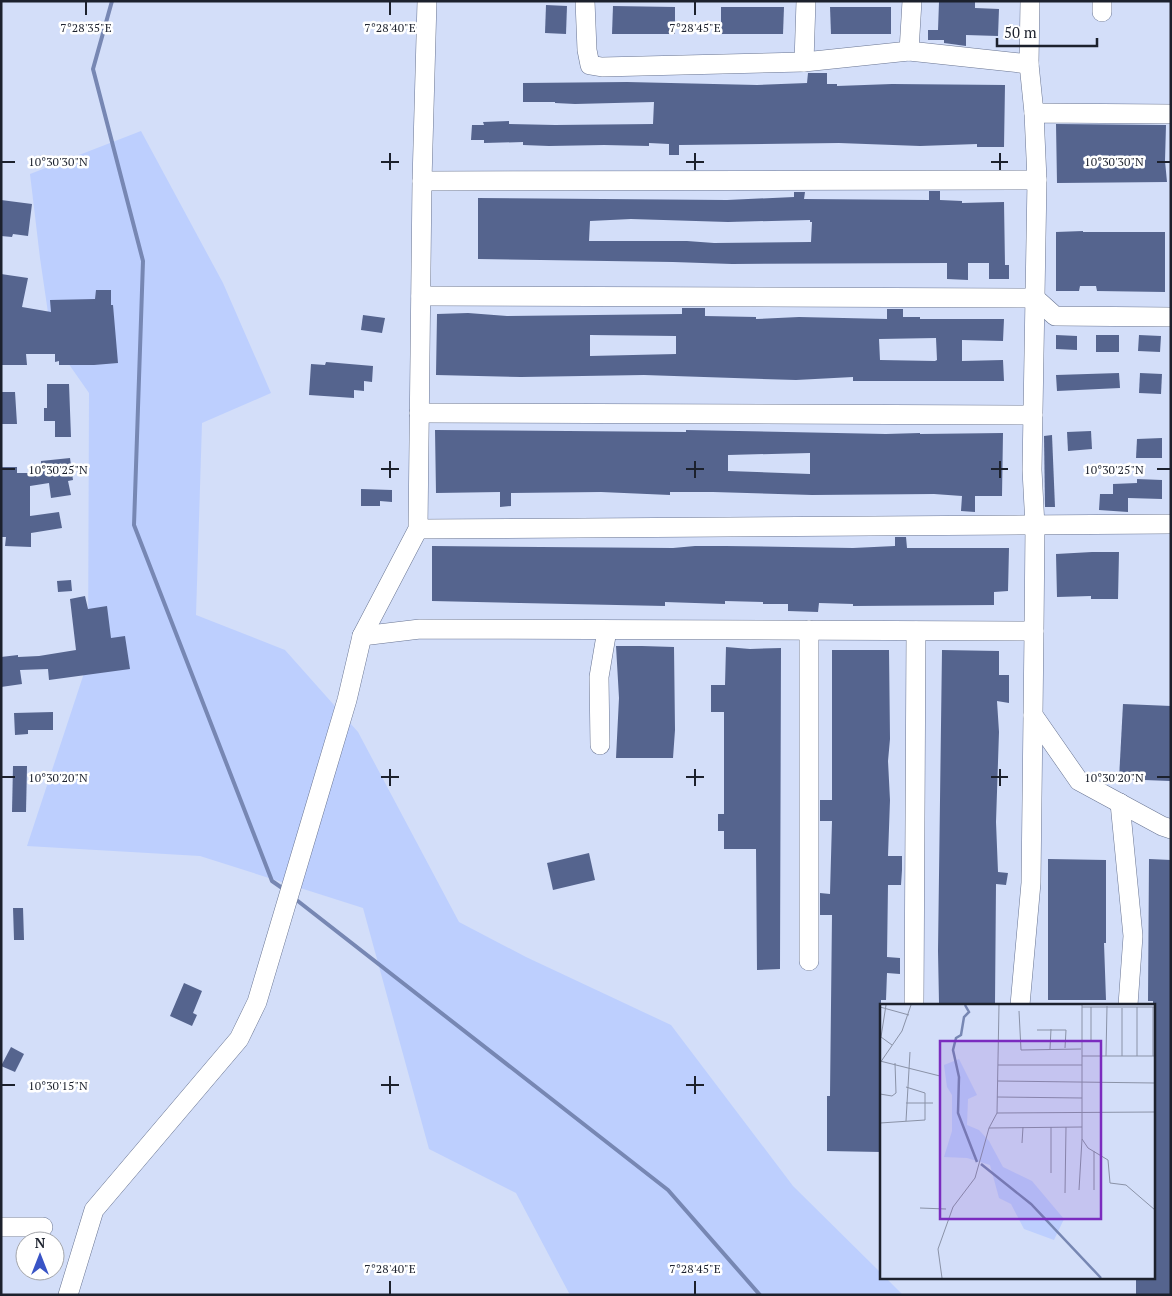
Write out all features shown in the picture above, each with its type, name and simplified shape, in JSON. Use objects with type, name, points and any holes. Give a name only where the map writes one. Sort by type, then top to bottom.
[{"type":"street","points":[[68,1295],[94,1210],[239,1039],[257,1002],[348,700],[362,636],[418,529],[420,296],[427,1]]},
{"type":"street","points":[[585,1],[587,50],[590,65],[602,67],[804,62],[909,51],[1029,64]]},
{"type":"street","points":[[804,62],[806,1]]},
{"type":"street","points":[[909,51],[912,1]]},
{"type":"street","points":[[1020,1004],[1030,883],[1034,631],[1035,526],[1032,470],[1037,180],[1034,113],[1029,64],[1030,1]]},
{"type":"street","points":[[1034,113],[1171,114]]},
{"type":"street","points":[[422,180],[1037,180]]},
{"type":"street","points":[[420,296],[1035,298],[1055,316],[1171,317]]},
{"type":"street","points":[[419,413],[1033,415]]},
{"type":"street","points":[[418,529],[1171,524]]},
{"type":"street","points":[[362,636],[420,629],[1034,631]]},
{"type":"street","points":[[600,745],[599,677],[607,630]]},
{"type":"street","points":[[809,630],[809,961]]},
{"type":"street","points":[[914,1004],[916,631]]},
{"type":"street","points":[[1033,715],[1080,781],[1171,829]]},
{"type":"street","points":[[1120,803],[1133,936],[1128,1004]]},
{"type":"street","points":[[1,1227],[43,1227]]},
{"type":"shaded area","points":[[141,131],[223,283],[271,393],[202,423],[196,615],[285,650],[358,732],[459,922],[526,957],[671,1025],[793,1186],[880,1272],[880,1278],[886,1278],[903,1295],[570,1295],[516,1193],[429,1149],[363,908],[200,856],[27,846],[88,661],[89,393],[52,340],[30,174]]},
{"type":"building","points":[[939,2],[975,2],[975,8],[999,9],[998,36],[966,35],[966,46],[944,43],[944,40],[928,40],[928,30],[938,30]]},
{"type":"building","points":[[546,5],[567,6],[566,34],[545,33]]},
{"type":"building","points":[[613,6],[675,7],[675,34],[612,34]]},
{"type":"building","points":[[721,7],[784,7],[783,34],[721,34]]},
{"type":"building","points":[[830,7],[891,7],[891,34],[831,34]]},
{"type":"building","points":[[808,73],[827,73],[827,84],[837,84],[837,86],[892,84],[1005,85],[1004,147],[977,147],[977,144],[920,146],[839,143],[679,145],[679,155],[669,155],[669,144],[649,143],[649,146],[549,146],[523,145],[523,142],[484,143],[484,140],[471,140],[472,125],[484,125],[483,122],[509,121],[509,124],[555,125],[653,124],[654,102],[575,104],[523,102],[523,83],[627,82],[757,85],[807,83]]},
{"type":"building","points":[[1056,124],[1166,125],[1165,161],[1167,182],[1057,183]]},
{"type":"building","points":[[929,191],[940,191],[940,200],[962,201],[962,203],[1004,202],[1005,265],[1009,265],[1009,279],[989,279],[989,263],[968,263],[968,280],[947,279],[947,263],[732,264],[478,259],[478,198],[727,200],[794,197],[794,192],[805,192],[804,199],[929,200]],"holes":[[[631,219],[728,222],[810,220],[812,222],[811,242],[589,241],[590,221]]]},
{"type":"building","points":[[1,200],[32,204],[28,236],[13,234],[12,237],[1,236]]},
{"type":"building","points":[[1056,232],[1165,232],[1165,292],[1097,291],[1096,286],[1080,286],[1079,291],[1056,291]]},
{"type":"building","points":[[1,274],[28,278],[22,307],[51,312],[50,300],[95,299],[96,290],[111,290],[118,363],[59,365],[59,361],[55,362],[55,354],[26,354],[27,365],[2,365]]},
{"type":"building","points":[[682,308],[705,308],[705,316],[756,317],[756,319],[799,317],[887,319],[887,309],[903,309],[903,317],[920,317],[920,319],[1004,319],[1003,341],[962,340],[962,361],[1003,360],[1004,381],[853,381],[853,377],[796,380],[644,375],[521,377],[436,375],[437,314],[468,313],[507,316],[682,314]],"holes":[[[590,335],[676,336],[676,354],[590,356]],[[936,338],[937,360],[935,361],[880,360],[879,339]]]},
{"type":"building","points":[[363,315],[385,318],[382,333],[361,330]]},
{"type":"building","points":[[1056,335],[1077,336],[1077,350],[1056,349]]},
{"type":"building","points":[[1096,335],[1119,335],[1119,352],[1096,352]]},
{"type":"building","points":[[1139,335],[1161,336],[1160,352],[1138,351]]},
{"type":"building","points":[[326,362],[373,366],[372,382],[364,381],[364,391],[354,390],[354,398],[309,395],[311,364],[325,365]]},
{"type":"building","points":[[1119,373],[1120,388],[1057,391],[1056,375]]},
{"type":"building","points":[[1140,373],[1162,374],[1161,394],[1139,393]]},
{"type":"building","points":[[47,384],[69,384],[71,437],[55,437],[55,421],[44,421],[44,408],[47,408]]},
{"type":"building","points":[[1,392],[15,392],[17,424],[1,424]]},
{"type":"building","points":[[435,430],[686,432],[686,430],[886,434],[1003,433],[1002,496],[975,496],[975,512],[961,511],[962,496],[934,494],[812,495],[670,492],[670,495],[601,492],[511,493],[511,506],[500,507],[500,492],[436,493]],"holes":[[[810,453],[810,474],[728,471],[728,455]]]},
{"type":"building","points":[[1091,431],[1092,449],[1068,451],[1067,432]]},
{"type":"building","points":[[1052,435],[1055,507],[1045,507],[1044,436]]},
{"type":"building","points":[[1162,438],[1162,458],[1136,458],[1137,439]]},
{"type":"building","points":[[70,458],[73,480],[68,481],[71,495],[51,498],[49,483],[30,486],[30,516],[59,512],[62,528],[31,533],[31,547],[5,546],[6,537],[1,537],[1,467],[17,467],[17,473],[41,472],[41,461]]},
{"type":"building","points":[[1137,479],[1162,480],[1162,499],[1128,498],[1128,512],[1099,510],[1100,494],[1113,494],[1113,484],[1137,483]]},
{"type":"building","points":[[361,489],[392,490],[392,502],[380,501],[380,506],[361,506]]},
{"type":"building","points":[[895,537],[906,537],[907,548],[1009,548],[1008,591],[994,592],[994,605],[853,606],[853,604],[819,603],[818,612],[788,611],[788,604],[763,604],[763,602],[725,601],[725,604],[665,602],[665,606],[432,601],[432,546],[853,548],[895,546]]},
{"type":"building","points":[[1119,552],[1118,599],[1091,599],[1091,596],[1057,597],[1056,554]]},
{"type":"building","points":[[71,580],[72,591],[58,592],[57,581]]},
{"type":"building","points":[[85,596],[88,609],[107,606],[111,638],[125,636],[130,669],[49,680],[48,669],[20,670],[22,684],[1,687],[1,657],[18,655],[18,657],[39,656],[76,650],[70,599]]},
{"type":"building","points":[[616,646],[674,647],[675,730],[673,758],[616,758],[619,698]]},
{"type":"building","points":[[726,647],[750,649],[781,648],[780,969],[757,970],[756,849],[724,849],[724,831],[718,831],[718,814],[724,814],[724,712],[711,712],[711,685],[725,685]]},
{"type":"building","points":[[832,650],[889,650],[890,739],[888,761],[890,800],[888,856],[902,856],[902,870],[901,885],[888,885],[887,957],[900,958],[900,974],[887,973],[886,1000],[881,1000],[880,1004],[880,1152],[827,1151],[827,1096],[830,1096],[832,915],[820,915],[820,893],[830,894],[832,821],[820,821],[820,800],[832,800]]},
{"type":"building","points":[[942,650],[999,651],[999,675],[1009,675],[1009,703],[997,701],[999,732],[996,822],[998,872],[1008,873],[1006,885],[996,884],[995,1003],[939,1003]]},
{"type":"building","points":[[1123,704],[1171,706],[1170,781],[1119,779]]},
{"type":"building","points":[[53,712],[53,730],[28,730],[28,734],[15,735],[14,713]]},
{"type":"building","points":[[13,766],[27,766],[26,812],[12,812]]},
{"type":"building","points":[[589,853],[595,880],[553,890],[547,863]]},
{"type":"building","points":[[1048,859],[1106,860],[1106,943],[1104,943],[1106,1000],[1048,1000]]},
{"type":"building","points":[[1149,859],[1171,860],[1171,1295],[1136,1295],[1136,1278],[1154,1278],[1154,1004],[1153,1001],[1148,1001]]},
{"type":"building","points":[[13,908],[23,908],[24,940],[14,940]]},
{"type":"building","points":[[184,983],[202,991],[193,1013],[197,1015],[192,1026],[170,1016]]},
{"type":"building","points":[[11,1047],[24,1054],[15,1072],[1,1066]]},
{"type":"waterway","points":[[112,1],[93,69],[143,261],[134,525],[272,881],[285,890]]},
{"type":"waterway","points":[[294,898],[668,1190],[760,1295]]}]
